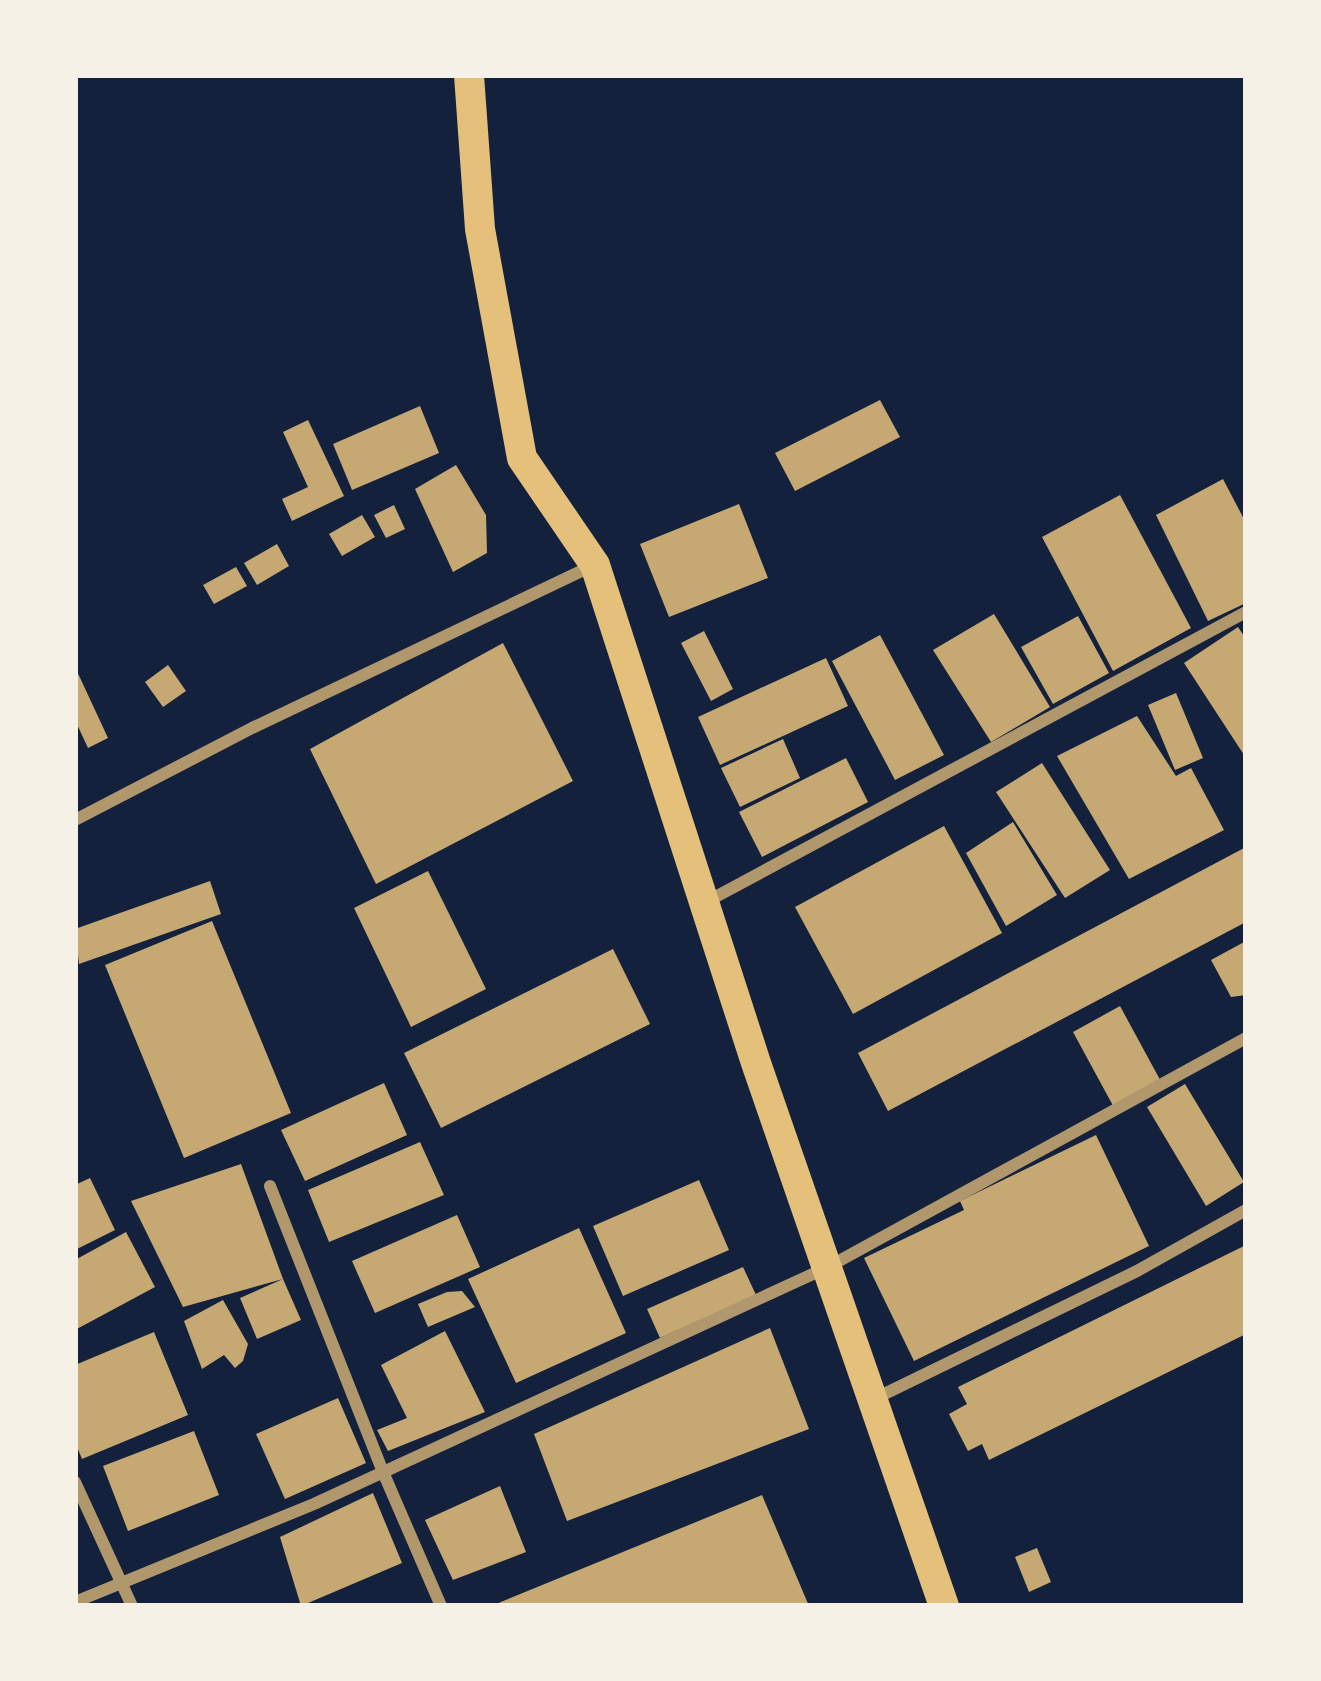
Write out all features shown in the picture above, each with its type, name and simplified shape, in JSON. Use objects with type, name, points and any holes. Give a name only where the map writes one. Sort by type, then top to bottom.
[{"type":"main road","points":[[470,75],[480,230],[522,458],[595,565],[944,1606]]},
{"type":"street","points":[[75,820],[252,728],[595,565]]},
{"type":"street","points":[[705,903],[1246,612]]},
{"type":"street","points":[[75,1602],[383,1472],[828,1267],[1246,1038]]},
{"type":"street","points":[[270,1186],[441,1606]]},
{"type":"street","points":[[873,1400],[1137,1271],[1246,1210]]},
{"type":"street","points":[[75,1482],[132,1606]]},
{"type":"building","points":[[880,400],[900,437],[795,491],[775,453]]},
{"type":"building","points":[[420,406],[439,453],[352,490],[333,444]]},
{"type":"building","points":[[308,420],[344,496],[292,521],[282,499],[308,487],[283,432]]},
{"type":"building","points":[[456,465],[486,515],[487,553],[453,572],[415,489]]},
{"type":"building","points":[[1223,479],[1246,523],[1246,603],[1208,621],[1156,515]]},
{"type":"building","points":[[1120,495],[1191,628],[1113,671],[1042,537]]},
{"type":"building","points":[[739,504],[768,578],[669,617],[640,544]]},
{"type":"building","points":[[394,505],[405,529],[386,538],[374,515]]},
{"type":"building","points":[[362,515],[375,537],[342,556],[329,534]]},
{"type":"building","points":[[277,544],[289,566],[257,585],[244,563]]},
{"type":"building","points":[[236,567],[247,586],[214,604],[203,585]]},
{"type":"building","points":[[994,614],[1050,707],[991,742],[933,650]]},
{"type":"building","points":[[1078,616],[1109,673],[1053,704],[1021,647]]},
{"type":"building","points":[[1238,627],[1246,639],[1246,758],[1184,663]]},
{"type":"building","points":[[704,631],[733,689],[711,701],[681,643]]},
{"type":"building","points":[[880,635],[944,755],[895,780],[832,661]]},
{"type":"building","points":[[503,643],[573,781],[376,884],[310,749]]},
{"type":"building","points":[[826,658],[848,706],[720,765],[698,717]]},
{"type":"building","points":[[168,665],[186,691],[163,707],[145,682]]},
{"type":"building","points":[[75,667],[108,738],[88,748],[75,720]]},
{"type":"building","points":[[1176,693],[1203,758],[1175,770],[1148,705]]},
{"type":"building","points":[[1137,716],[1176,776],[1191,768],[1224,830],[1129,879],[1057,756]]},
{"type":"building","points":[[783,739],[800,778],[740,807],[721,768]]},
{"type":"building","points":[[846,758],[868,802],[762,857],[739,812]]},
{"type":"building","points":[[1042,763],[1110,870],[1065,898],[996,792]]},
{"type":"building","points":[[1013,822],[1057,895],[1006,926],[966,853]]},
{"type":"building","points":[[944,826],[1002,933],[853,1014],[795,907]]},
{"type":"building","points":[[1246,847],[1246,922],[888,1111],[858,1053]]},
{"type":"building","points":[[428,871],[486,989],[411,1027],[354,908]]},
{"type":"building","points":[[210,881],[221,914],[79,964],[75,929]]},
{"type":"building","points":[[212,921],[291,1113],[184,1158],[105,965]]},
{"type":"building","points":[[1246,941],[1246,995],[1231,997],[1211,960]]},
{"type":"building","points":[[613,949],[650,1024],[441,1128],[404,1053]]},
{"type":"building","points":[[1120,1006],[1164,1087],[1117,1113],[1073,1032]]},
{"type":"building","points":[[384,1083],[407,1135],[305,1181],[281,1130]]},
{"type":"building","points":[[1185,1084],[1244,1182],[1206,1206],[1147,1107]]},
{"type":"building","points":[[1096,1135],[1149,1246],[914,1361],[864,1258],[964,1210],[960,1201]]},
{"type":"building","points":[[420,1142],[444,1195],[329,1242],[308,1190]]},
{"type":"building","points":[[241,1164],[283,1279],[183,1307],[131,1201]]},
{"type":"building","points":[[90,1178],[115,1230],[75,1250],[75,1185]]},
{"type":"building","points":[[699,1180],[729,1250],[623,1296],[593,1226]]},
{"type":"building","points":[[457,1215],[480,1267],[375,1313],[352,1261]]},
{"type":"building","points":[[579,1228],[626,1333],[516,1383],[468,1279]]},
{"type":"building","points":[[126,1232],[155,1287],[75,1330],[75,1260]]},
{"type":"building","points":[[1246,1245],[1246,1334],[989,1460],[982,1444],[968,1451],[949,1414],[967,1404],[958,1387]]},
{"type":"building","points":[[743,1267],[756,1295],[660,1338],[647,1309]]},
{"type":"building","points":[[283,1279],[301,1320],[257,1339],[240,1298]]},
{"type":"building","points":[[462,1291],[475,1307],[428,1327],[418,1304]]},
{"type":"building","points":[[223,1300],[248,1344],[243,1361],[235,1368],[224,1355],[202,1369],[184,1321]]},
{"type":"building","points":[[770,1328],[809,1429],[567,1521],[534,1434]]},
{"type":"building","points":[[445,1331],[485,1412],[388,1451],[377,1430],[407,1418],[381,1365]]},
{"type":"building","points":[[154,1332],[188,1415],[82,1459],[75,1442],[75,1365]]},
{"type":"building","points":[[338,1398],[366,1463],[285,1499],[256,1434]]},
{"type":"building","points":[[194,1431],[219,1495],[128,1531],[103,1466]]},
{"type":"building","points":[[500,1486],[526,1552],[453,1580],[425,1520]]},
{"type":"building","points":[[373,1493],[402,1563],[301,1606],[280,1537]]},
{"type":"building","points":[[762,1495],[809,1606],[491,1606]]},
{"type":"building","points":[[1037,1548],[1051,1582],[1029,1592],[1015,1557]]}]
